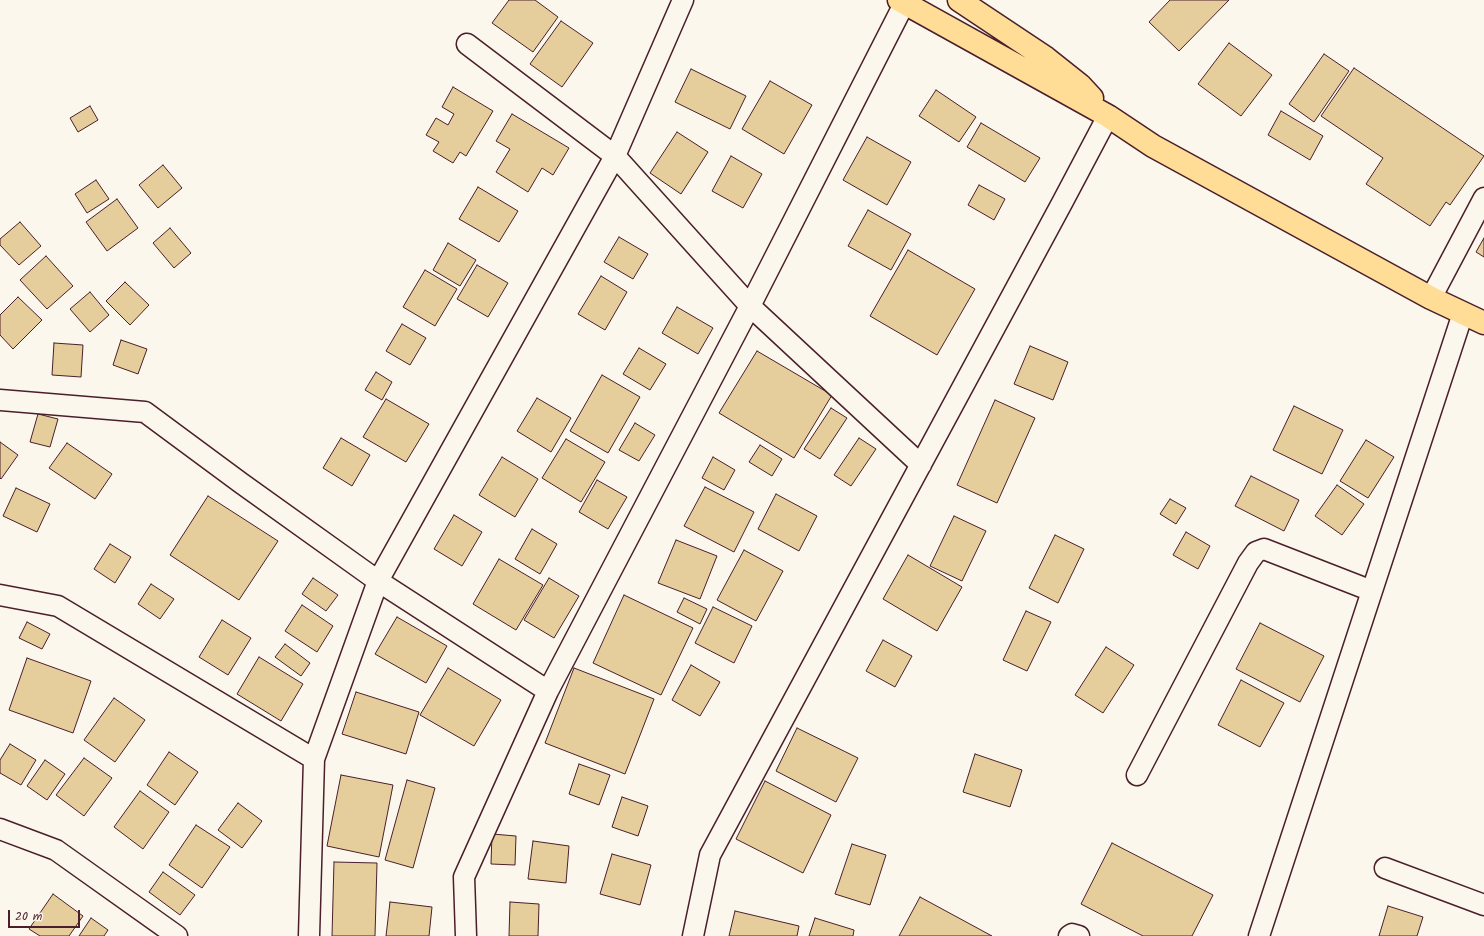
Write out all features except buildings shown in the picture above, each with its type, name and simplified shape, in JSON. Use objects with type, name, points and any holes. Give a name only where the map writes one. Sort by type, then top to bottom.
[{"type":"highway","points":[[959,0],[1046,58],[1080,85],[1108,116]]},
{"type":"highway","points":[[901,2],[1108,116],[1153,146],[1431,298],[1484,323]]},
{"type":"street","points":[[310,936],[314,760],[378,581],[615,156],[683,0]]},
{"type":"street","points":[[466,936],[464,877],[548,691],[750,306],[901,2]]},
{"type":"street","points":[[467,44],[615,156],[750,306],[921,465]]},
{"type":"street","points":[[693,936],[710,855],[1108,116]]},
{"type":"street","points":[[1431,298],[1484,198]]},
{"type":"street","points":[[1259,936],[1463,313]]},
{"type":"street","points":[[0,400],[145,412],[247,488],[378,581],[548,691]]},
{"type":"street","points":[[1137,775],[1248,563],[1256,552],[1264,549],[1372,591]]},
{"type":"street","points":[[0,595],[58,606],[314,760]]},
{"type":"street","points":[[0,829],[56,850],[177,936]]},
{"type":"street","points":[[1385,868],[1484,905]]},
{"type":"street","points":[[1069,936],[1072,934],[1079,936]]}]
